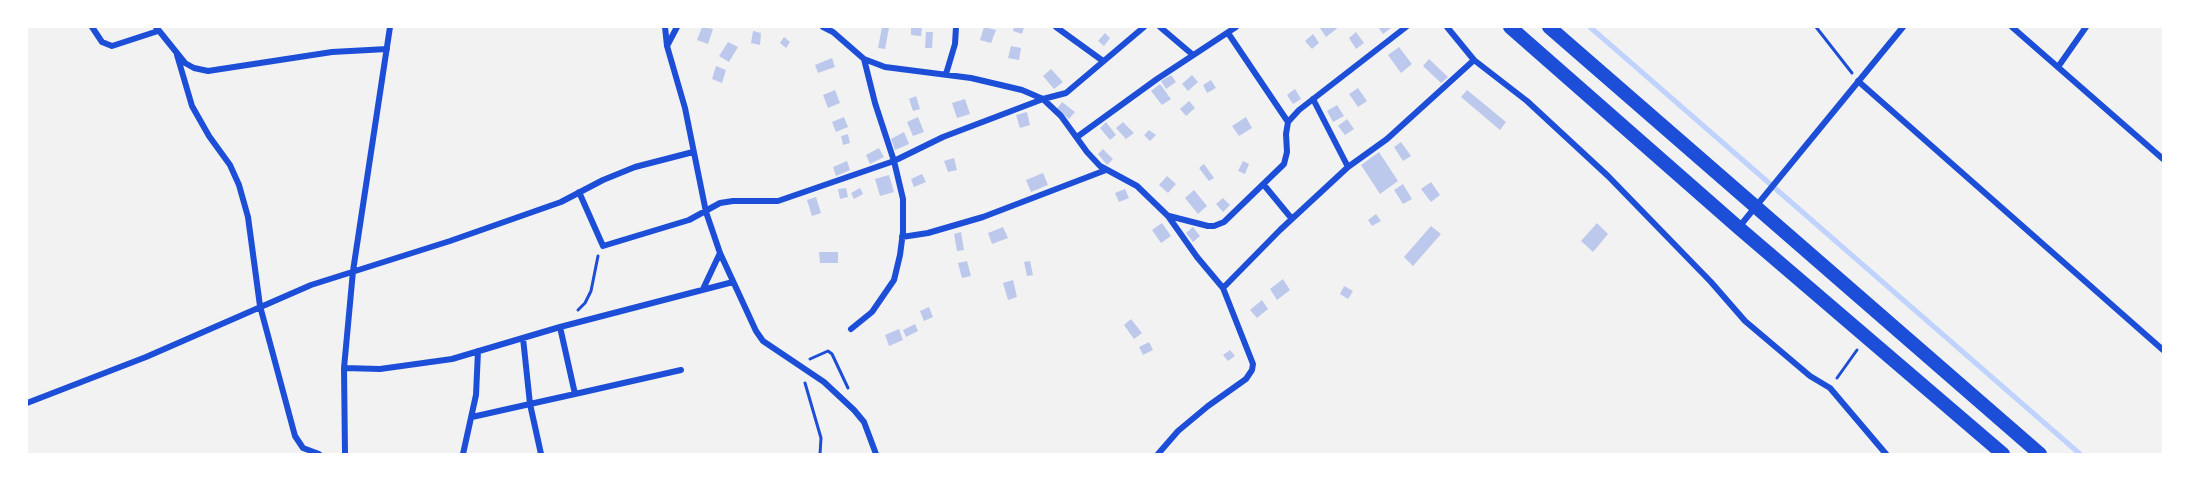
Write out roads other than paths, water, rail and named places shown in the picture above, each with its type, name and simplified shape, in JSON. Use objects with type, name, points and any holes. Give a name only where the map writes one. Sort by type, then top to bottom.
[{"type":"main road","points":[[1510,27],[1739,228],[1868,336],[2003,454]]},
{"type":"main road","points":[[1549,27],[2040,454]]},
{"type":"street","points":[[92,27],[102,42],[112,46],[157,29],[177,55],[194,68],[208,70],[332,52],[387,50]]},
{"type":"street","points":[[345,454],[344,368],[353,271],[390,27]]},
{"type":"street","points":[[665,27],[667,46],[684,108],[706,212],[720,253],[756,330],[763,341],[824,382],[864,422],[876,454]]},
{"type":"street","points":[[667,46],[677,27]]},
{"type":"street","points":[[823,27],[834,30],[864,59],[885,67],[946,74],[1022,90],[1043,99],[1061,116],[1100,166],[1137,186],[1168,216],[1197,257],[1223,288],[1253,364],[1246,379],[1178,431],[1158,454]]},
{"type":"street","points":[[946,74],[955,44],[956,27]]},
{"type":"street","points":[[1056,27],[1103,61]]},
{"type":"street","points":[[579,192],[603,246],[689,220],[720,203],[778,201],[894,161],[943,137],[1043,99],[1066,93],[1144,27]]},
{"type":"street","points":[[1160,27],[1193,56]]},
{"type":"street","points":[[1077,137],[1157,79],[1236,27]]},
{"type":"street","points":[[1168,216],[1214,226],[1224,222],[1284,164],[1287,152],[1288,122],[1299,110],[1406,27]]},
{"type":"street","points":[[1447,27],[1474,60],[1527,101],[1608,176],[1711,282],[1745,321],[1810,376],[1830,388],[1886,454]]},
{"type":"street","points":[[1739,228],[1903,27]]},
{"type":"street","points":[[2012,27],[2163,159]]},
{"type":"street","points":[[2058,66],[2086,27]]},
{"type":"street","points":[[1227,33],[1288,122]]},
{"type":"street","points":[[177,55],[192,106],[209,136],[231,165],[239,185],[248,217],[260,306],[295,436],[303,447],[319,454]]},
{"type":"street","points":[[850,330],[872,312],[894,280],[902,237],[903,199],[864,59]]},
{"type":"street","points":[[1223,288],[1348,167],[1387,138],[1474,60]]},
{"type":"street","points":[[1858,81],[2163,350]]},
{"type":"street","points":[[1313,99],[1348,167]]},
{"type":"street","points":[[27,403],[146,357],[311,285],[495,225],[561,201],[635,168],[693,152]]},
{"type":"street","points":[[902,237],[928,233],[983,217],[1106,170]]},
{"type":"street","points":[[1264,185],[1292,219]]},
{"type":"street","points":[[703,289],[720,253]]},
{"type":"street","points":[[344,368],[380,369],[452,359],[560,327],[733,282]]},
{"type":"street","points":[[560,327],[575,394]]},
{"type":"street","points":[[523,338],[530,404],[541,454]]},
{"type":"street","points":[[463,454],[472,417],[478,373],[478,351]]},
{"type":"street","points":[[472,417],[681,370]]},
{"type":"waterway","points":[[1590,27],[2080,454]]}]
